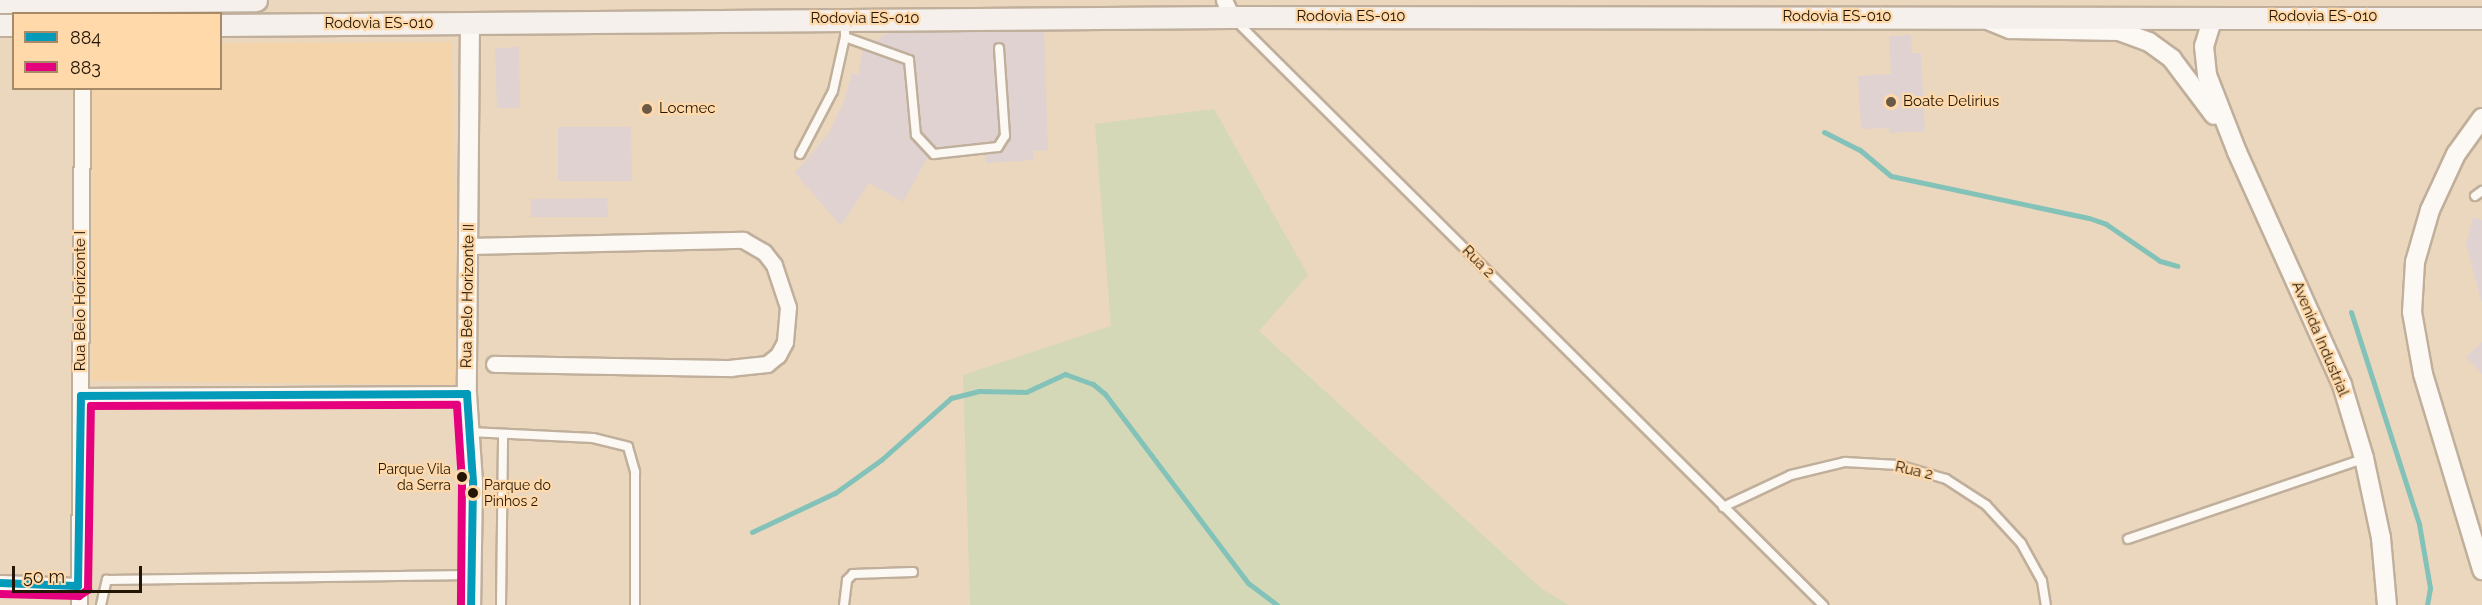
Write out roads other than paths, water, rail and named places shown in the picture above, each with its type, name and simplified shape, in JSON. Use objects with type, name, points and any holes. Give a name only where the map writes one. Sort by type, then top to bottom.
[{"type":"main road","points":[[0,2],[256,0]]},
{"type":"main road","points":[[2213,17],[2228,0]]},
{"type":"main road","name":"Rodovia ES-010","points":[[222,25],[470,23],[845,28],[1228,9],[2482,18]]},
{"type":"street","name":"Avenida Industrial","points":[[1976,16],[2010,30],[2119,31],[2149,42],[2172,59],[2197,89],[2237,152]]},
{"type":"street","name":"Avenida Industrial","points":[[2213,17],[2204,46],[2207,75],[2237,152],[2342,385],[2364,458],[2381,538],[2387,605]]},
{"type":"street","name":"Rua Belo Horizonte II","points":[[470,23],[467,394],[470,432],[471,605]]},
{"type":"street","name":"Rua Belo Horizonte I","points":[[79,605],[82,90]]},
{"type":"street","points":[[2482,118],[2456,154],[2430,210],[2415,262],[2412,312],[2423,374],[2482,570]]},
{"type":"street","points":[[469,246],[743,240],[764,252],[774,265],[788,307],[785,342],[778,355],[767,364],[731,368],[494,364]]},
{"type":"street","points":[[81,396],[467,394]]},
{"type":"street","points":[[0,583],[78,585]]},
{"type":"lane","name":"Rua 2","points":[[1228,9],[1823,605]]},
{"type":"lane","points":[[800,154],[833,91],[845,28],[909,60],[916,135],[934,154],[998,147],[1005,136],[999,48]]},
{"type":"lane","points":[[470,432],[593,438],[628,447],[635,472],[635,605]]},
{"type":"lane","points":[[501,605],[503,434]]},
{"type":"lane","points":[[2128,539],[2364,458]]},
{"type":"lane","name":"Rua 2","points":[[1724,507],[1791,475],[1845,462],[1898,465],[1946,478],[1986,505],[2021,543],[2042,581],[2046,605]]},
{"type":"lane","points":[[844,605],[847,580],[853,574],[913,572]]},
{"type":"lane","points":[[101,605],[107,580],[471,575]]},
{"type":"waterway","points":[[1824,132],[1860,150],[1891,176],[2089,218],[2106,224],[2160,261],[2177,266]]},
{"type":"waterway","points":[[2351,312],[2419,524],[2430,588],[2427,605]]},
{"type":"waterway","points":[[752,532],[835,493],[881,460],[951,398],[979,391],[1026,392],[1065,374],[1093,384],[1105,394],[1248,583],[1277,605]]},
{"type":"place","name":"Boate Delirius","points":[[1891,102]]},
{"type":"place","name":"Locmec","points":[[647,109]]},
{"type":"place","name":"Parque Vila da Serra","points":[[462,477]]},
{"type":"place","name":"Parque do Pinhos 2","points":[[473,493]]}]
